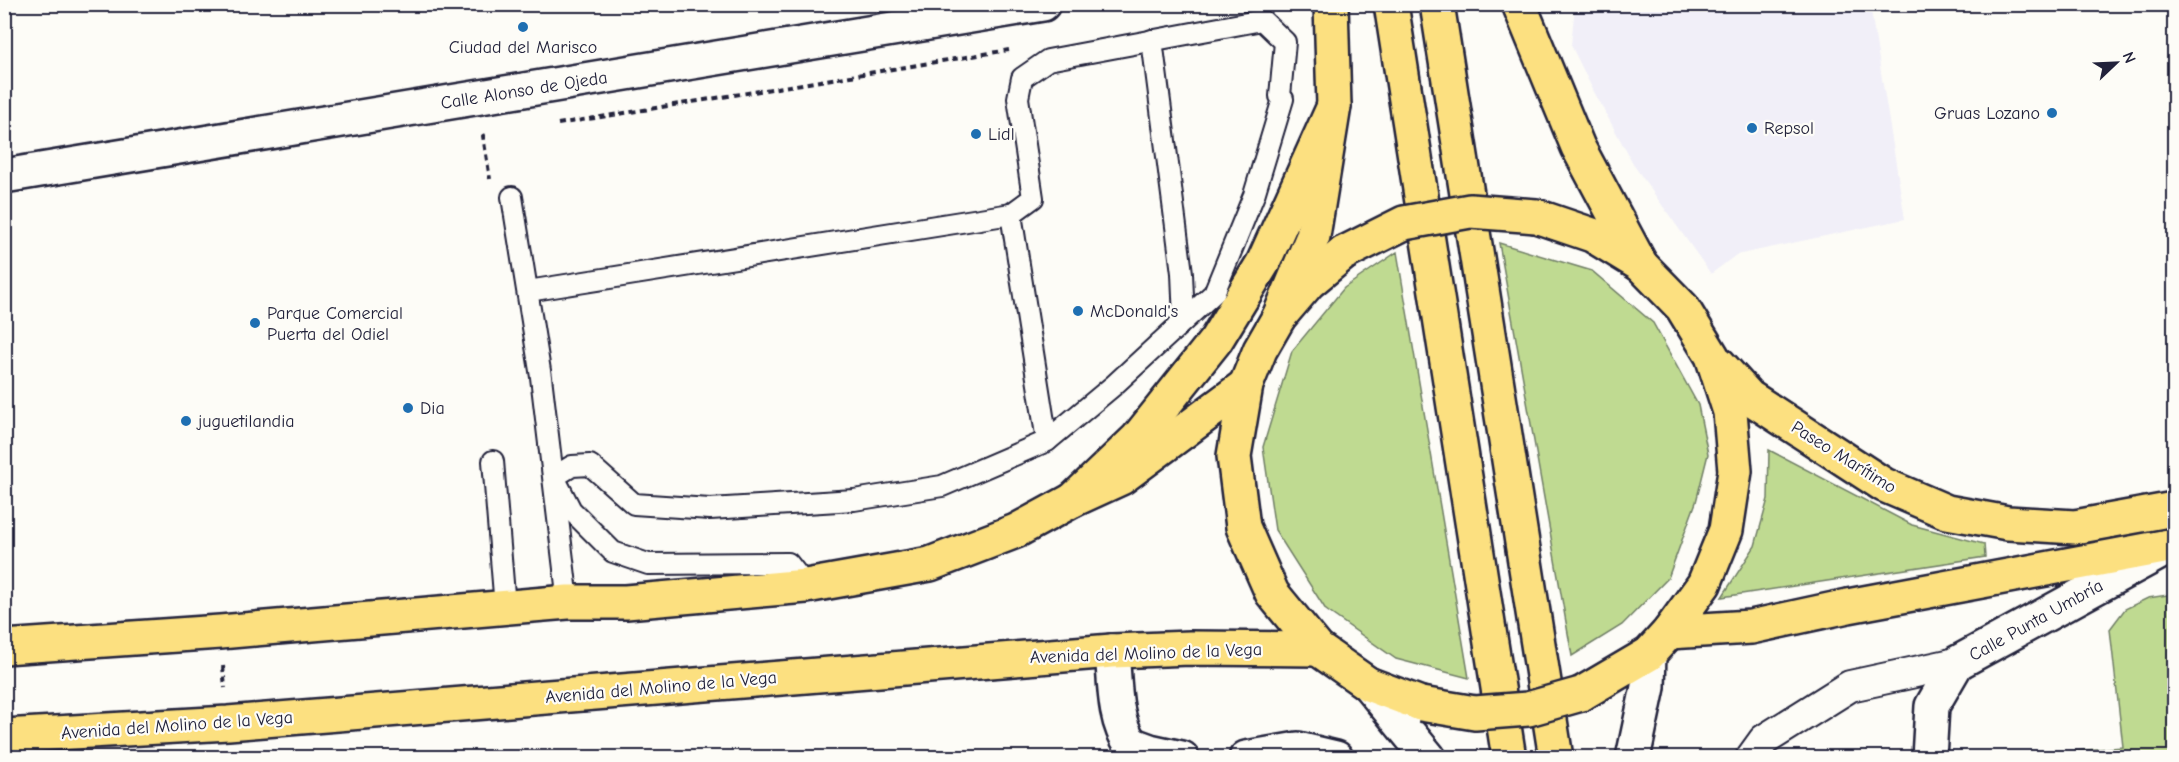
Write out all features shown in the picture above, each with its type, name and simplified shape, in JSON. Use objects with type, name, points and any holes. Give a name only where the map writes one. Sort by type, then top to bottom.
[{"type":"main road","points":[[1279,317],[1309,282],[1344,253],[1404,223],[1470,211],[1536,216],[1592,235],[1641,265],[1682,307],[1712,356],[1730,412],[1735,471],[1726,530],[1704,584],[1659,643],[1581,694],[1528,709],[1485,712],[1421,704],[1368,684],[1318,649],[1272,593],[1243,527],[1234,456],[1246,385],[1260,350],[1279,317],[1313,236],[1334,106],[1331,4]]},
{"type":"main road","points":[[1391,4],[1509,758]]},
{"type":"main road","points":[[1437,4],[1556,758]]},
{"type":"main road","points":[[1525,11],[1578,147],[1641,265]]},
{"type":"main road","points":[[1073,500],[1137,439],[1216,340],[1263,262],[1334,106]]},
{"type":"main road","name":"Paseo Marítimo","points":[[1712,356],[1749,397],[1884,485],[1947,512],[2008,523],[2074,527],[2175,509]]},
{"type":"main road","points":[[4,647],[220,632],[568,602],[626,602],[806,586],[930,564],[1016,531],[1073,500],[1121,478],[1246,385]]},
{"type":"main road","points":[[1659,643],[2173,545]]},
{"type":"main road","name":"Avenida del Molino de la Vega","points":[[4,736],[228,723],[1112,651],[1190,648],[1318,649]]},
{"type":"street","name":"Calle Alonso de Ojeda","points":[[4,176],[1043,4]]},
{"type":"street","name":"Calle Punta Umbría","points":[[1929,758],[1932,706],[1957,663],[2173,545]]},
{"type":"street","points":[[1633,758],[1659,643]]},
{"type":"street","points":[[1112,651],[1118,710],[1131,751],[1150,751],[1182,758]]},
{"type":"street","points":[[1751,758],[1764,740],[1850,686],[1957,663]]},
{"type":"street","points":[[1368,684],[1429,758]]},
{"type":"street","points":[[1246,758],[1298,749],[1335,758]]},
{"type":"lane","points":[[528,291],[1011,214],[1033,198],[1018,98],[1022,78],[1048,60],[1262,20],[1285,42],[1280,96],[1283,99],[1254,195],[1214,293],[1113,386],[1047,441],[942,486],[854,500],[710,509],[634,504],[590,465],[572,466],[554,477]]},
{"type":"lane","points":[[1152,40],[1182,273],[1184,320]]},
{"type":"lane","points":[[513,197],[554,477],[568,602]]},
{"type":"lane","points":[[1011,214],[1047,441]]},
{"type":"lane","points":[[493,461],[505,607]]},
{"type":"lane","points":[[554,477],[571,510],[614,552],[648,564],[788,563],[806,586]]},
{"type":"path","points":[[553,124],[1019,48]]},
{"type":"path","points":[[490,132],[483,136],[491,183]]},
{"type":"path","points":[[220,632],[228,723]]},
{"type":"shaded area","name":"Repsol","points":[[1575,5],[1870,5],[1905,219],[1736,255],[1711,274],[1635,167],[1593,90],[1571,45]]},
{"type":"green space","points":[[1499,243],[1592,271],[1653,323],[1698,405],[1708,454],[1696,502],[1668,578],[1622,625],[1572,656]]},
{"type":"green space","points":[[1397,252],[1469,678],[1396,659],[1326,610],[1275,530],[1263,447],[1292,351],[1344,288]]},
{"type":"green space","points":[[1769,450],[1912,525],[1984,544],[1985,557],[1722,597],[1755,546],[1768,499]]},
{"type":"green space","points":[[2174,594],[2174,757],[2039,757],[2039,754],[2123,747],[2110,629],[2125,609],[2148,598]]},
{"type":"place","name":"Ciudad del Marisco","points":[[523,27]]},
{"type":"place","name":"Gruas Lozano","points":[[2052,113]]},
{"type":"place","name":"Repsol","points":[[1752,128]]},
{"type":"place","name":"Lidl","points":[[976,134]]},
{"type":"place","name":"McDonald's","points":[[1078,311]]},
{"type":"place","name":"Parque Comercial Puerta del Odiel","points":[[255,323]]},
{"type":"place","name":"Dia","points":[[408,408]]},
{"type":"place","name":"juguetilandia","points":[[186,421]]}]
